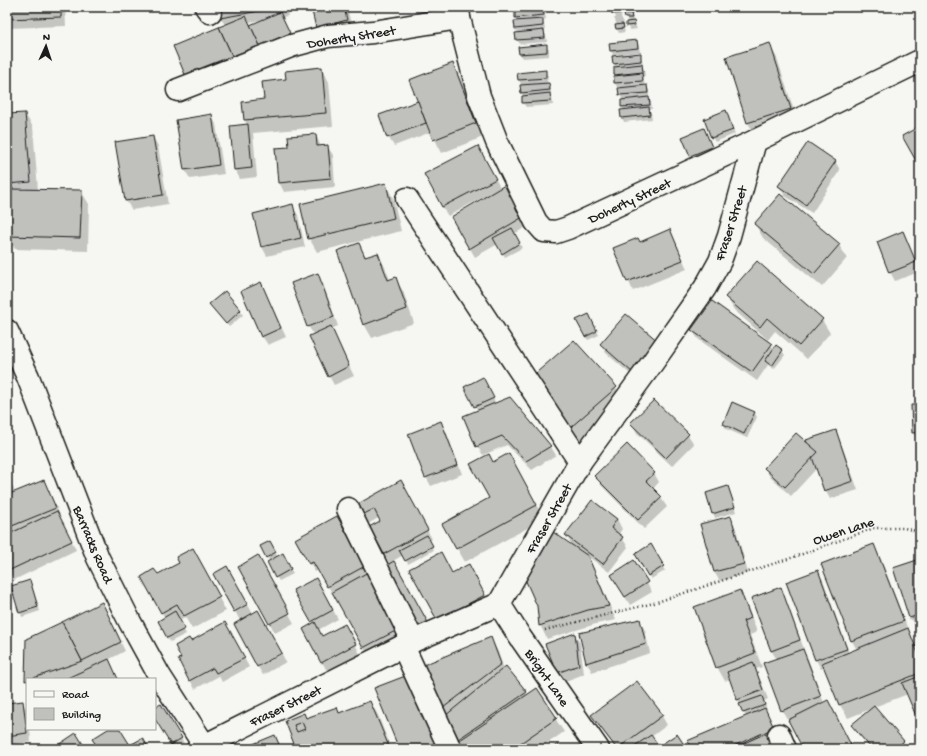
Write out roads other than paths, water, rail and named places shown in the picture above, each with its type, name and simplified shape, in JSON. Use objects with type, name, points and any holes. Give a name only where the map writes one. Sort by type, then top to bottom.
[{"type":"street","name":"Doherty Street","points":[[178,90],[291,46],[328,36],[373,32],[458,12],[480,96],[497,142],[536,222],[544,231],[556,232],[568,228],[755,141],[920,61]]},
{"type":"street","name":"Fraser Street","points":[[201,747],[408,644],[499,604],[580,462],[675,332],[705,288],[720,261],[729,236],[755,141]]},
{"type":"street","points":[[407,199],[580,462]]},
{"type":"street","name":"Barracks Road","points":[[7,331],[28,377],[98,558],[130,622],[201,747]]},
{"type":"street","points":[[348,509],[408,644],[450,749]]},
{"type":"street","name":"Bright Lane","points":[[499,604],[520,637],[598,749]]}]
